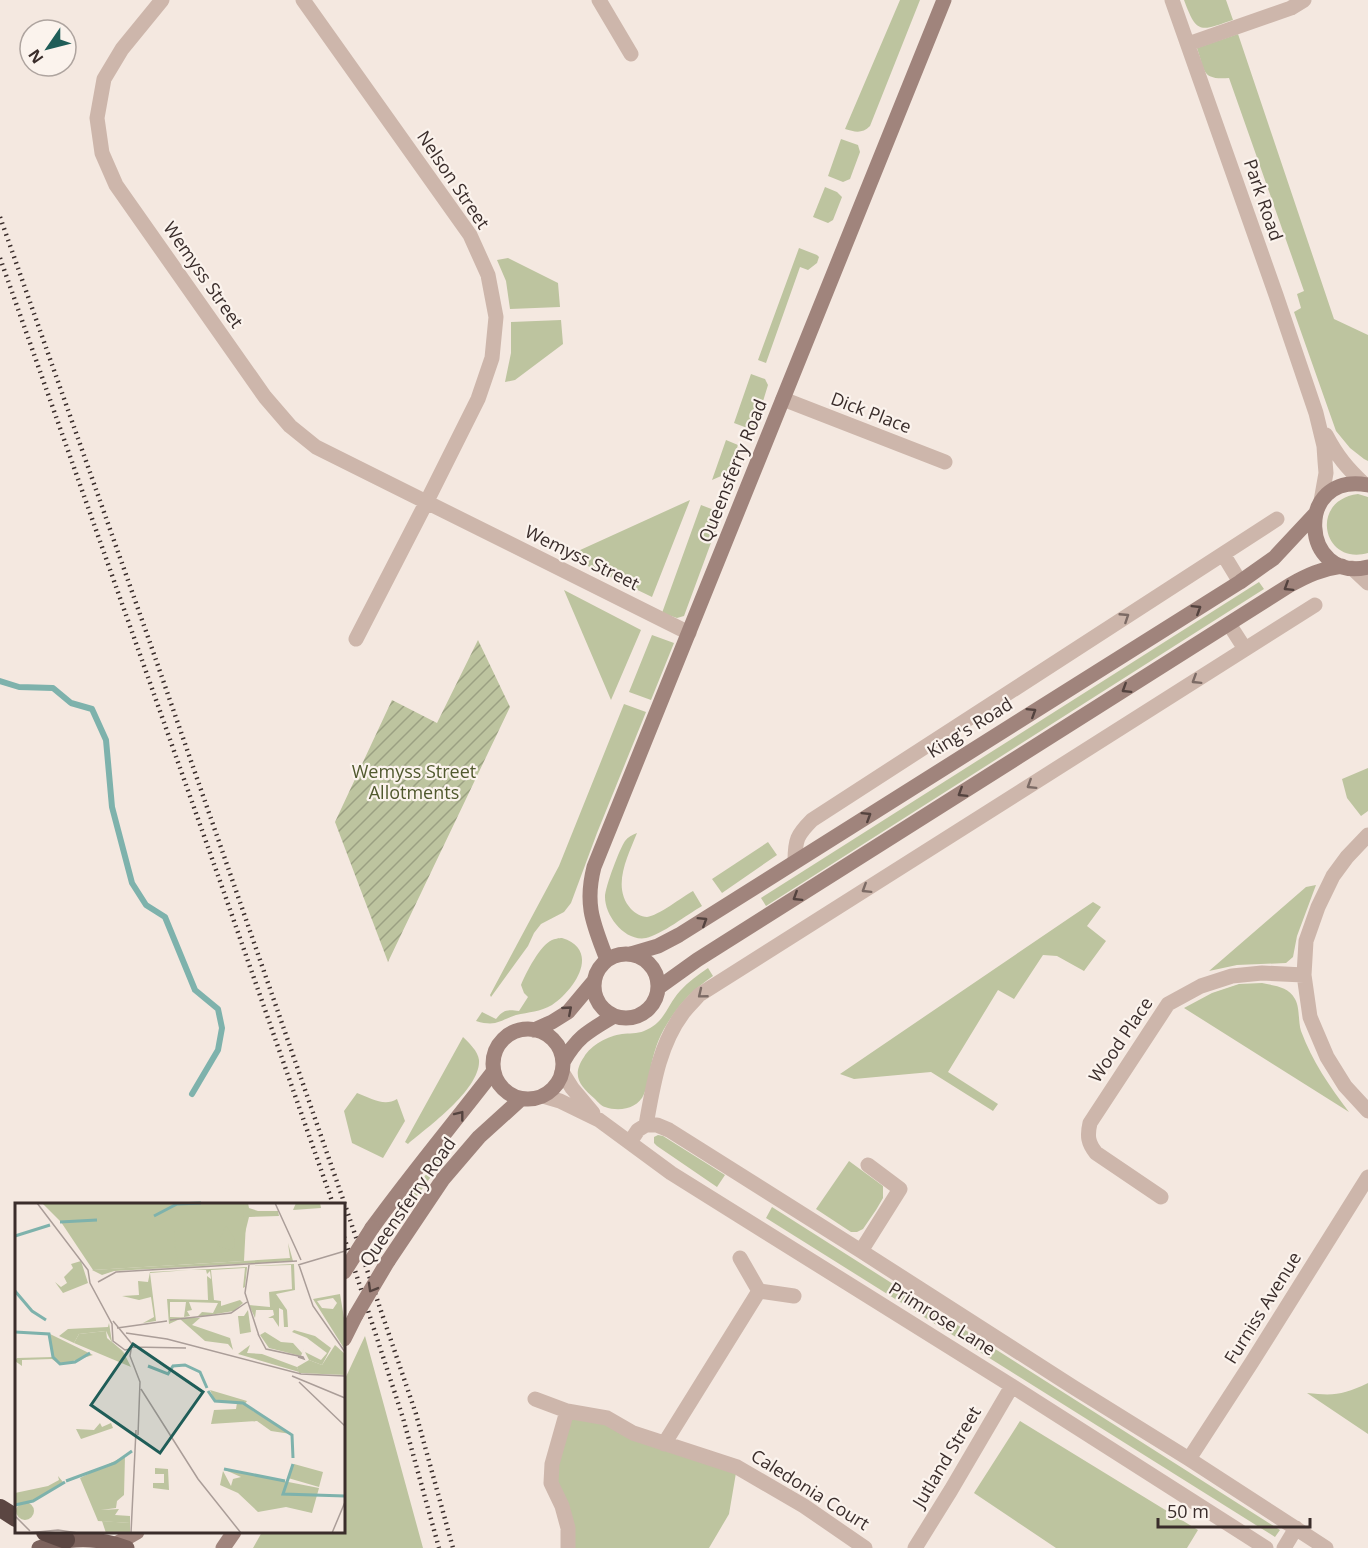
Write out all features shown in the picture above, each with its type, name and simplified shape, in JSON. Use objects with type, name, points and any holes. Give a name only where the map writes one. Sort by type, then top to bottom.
[{"type":"highway","points":[[0,1508],[15,1517]]},
{"type":"highway","points":[[48,1533],[66,1540]]},
{"type":"main road","name":"Queensferry Road","points":[[607,960],[591,916],[590,885],[594,867],[944,0]]},
{"type":"main road","name":"King's Road","points":[[631,954],[658,946],[679,935],[1240,582],[1274,558],[1331,491],[1343,485],[1366,484]]},
{"type":"main road","points":[[1318,508],[1314,528],[1316,541],[1323,553],[1334,562],[1347,567],[1360,569],[1368,567]]},
{"type":"main road","points":[[658,987],[697,960],[1307,575],[1325,569],[1347,567]]},
{"type":"main road","points":[[631,954],[648,962],[654,969],[657,978],[657,996],[653,1004],[640,1016],[622,1018],[604,1010],[594,992],[594,981],[596,973],[607,960],[614,956],[631,954]]},
{"type":"main road","points":[[534,1030],[568,1012],[594,981]]},
{"type":"main road","points":[[563,1067],[560,1051],[554,1041],[534,1030],[523,1029],[512,1033],[496,1049],[493,1060],[493,1072],[497,1081],[511,1095],[532,1100],[543,1096],[559,1082],[572,1046],[585,1033],[614,1016]]},
{"type":"main road","name":"Queensferry Road","points":[[345,1270],[372,1228],[408,1179],[493,1072]]},
{"type":"main road","name":"Queensferry Road","points":[[345,1337],[388,1261],[450,1171],[479,1137],[521,1099]]},
{"type":"main road","points":[[39,1548],[66,1540],[90,1540],[122,1546],[136,1533]]},
{"type":"main road","points":[[223,1548],[233,1533]]},
{"type":"street","name":"Wemyss Street","points":[[162,0],[122,49],[104,79],[97,118],[102,153],[116,185],[265,397],[290,426],[316,447],[688,633]]},
{"type":"street","name":"Nelson Street","points":[[303,0],[470,235],[488,275],[496,317],[492,358],[478,399],[426,503]]},
{"type":"street","points":[[599,0],[631,54]]},
{"type":"street","name":"Park Road","points":[[1172,0],[1316,413],[1324,446],[1326,473],[1318,508]]},
{"type":"street","points":[[1188,44],[1291,8],[1304,0]]},
{"type":"street","name":"Dick Place","points":[[783,399],[945,462]]},
{"type":"street","name":"Park Road","points":[[1316,413],[1333,448],[1345,465],[1366,484]]},
{"type":"street","points":[[356,639],[426,503]]},
{"type":"street","points":[[795,861],[795,845],[800,832],[812,820],[1277,519]]},
{"type":"street","points":[[1223,554],[1240,582]]},
{"type":"street","points":[[1347,567],[1368,583]]},
{"type":"street","points":[[630,1142],[638,1130],[646,1125],[657,1068],[668,1038],[683,1013],[699,995],[1315,605]]},
{"type":"street","points":[[1229,624],[1245,649]]},
{"type":"street","points":[[1368,835],[1333,876],[1318,907],[1306,941],[1304,975],[1310,1017],[1327,1057],[1345,1086],[1368,1111]]},
{"type":"street","name":"Wood Place","points":[[1161,1197],[1096,1153],[1089,1144],[1089,1123],[1168,1004],[1201,986],[1232,976],[1304,975]]},
{"type":"street","name":"Primrose Lane","points":[[563,1067],[572,1088],[599,1120]]},
{"type":"street","name":"Primrose Lane","points":[[543,1096],[560,1101],[599,1120],[671,1173],[1266,1548]]},
{"type":"street","name":"Primrose Lane","points":[[646,1125],[657,1125],[669,1130],[1326,1548]]},
{"type":"street","points":[[861,1251],[900,1190],[868,1165]]},
{"type":"street","name":"Furniss Avenue","points":[[1189,1459],[1368,1177]]},
{"type":"street","points":[[740,1258],[759,1291]]},
{"type":"street","points":[[759,1291],[794,1296]]},
{"type":"street","points":[[664,1444],[759,1291]]},
{"type":"street","name":"Jutland Street","points":[[915,1548],[1012,1386]]},
{"type":"street","name":"Caledonia Court","points":[[535,1399],[567,1411],[607,1418],[633,1433],[737,1467],[804,1506],[865,1548]]},
{"type":"street","points":[[567,1411],[552,1464],[551,1483],[562,1506],[568,1528],[568,1548]]},
{"type":"street","points":[[1284,1548],[1296,1528]]},
{"type":"green space","points":[[900,0],[920,0],[870,126],[858,132],[845,129]]},
{"type":"green space","points":[[1184,0],[1226,0],[1233,20],[1206,28],[1201,27],[1192,19]]},
{"type":"green space","points":[[1238,34],[1334,319],[1368,335],[1368,461],[1350,448],[1336,431],[1294,312],[1301,308],[1297,294],[1304,291],[1229,78],[1209,76],[1197,48]]},
{"type":"green space","points":[[841,139],[858,145],[860,152],[850,179],[843,182],[828,176]]},
{"type":"green space","points":[[825,187],[842,197],[833,220],[828,223],[813,217]]},
{"type":"green space","points":[[799,248],[819,257],[817,263],[808,270],[800,267],[766,363],[758,360]]},
{"type":"green space","points":[[508,258],[558,283],[560,307],[510,309],[506,281],[497,260]]},
{"type":"green space","points":[[561,320],[563,344],[515,380],[505,382],[511,353],[511,322]]},
{"type":"green space","points":[[751,374],[765,379],[768,385],[755,427],[750,429],[734,423]]},
{"type":"green space","points":[[726,440],[738,445],[728,473],[712,480]]},
{"type":"green space","points":[[1358,494],[1368,497],[1368,553],[1352,554],[1340,550],[1332,542],[1327,531],[1328,519],[1332,508],[1342,499]]},
{"type":"green space","points":[[690,500],[652,597],[567,556]]},
{"type":"green space","points":[[701,505],[722,513],[684,616],[677,618],[662,613]]},
{"type":"green space","points":[[1259,582],[1264,589],[766,906],[761,898]]},
{"type":"green space","points":[[564,590],[641,630],[611,700]]},
{"type":"green space","points":[[652,635],[674,643],[651,700],[629,692]]},
{"type":"green space","name":"Wemyss Street Allotments","points":[[478,640],[510,707],[388,962],[335,822],[392,700],[437,723]]},
{"type":"green space","points":[[624,704],[646,712],[571,903],[564,912],[541,924],[491,997],[490,995],[559,866]]},
{"type":"green space","points":[[1368,768],[1368,811],[1361,816],[1347,798],[1342,779]]},
{"type":"green space","points":[[637,833],[626,861],[622,881],[622,891],[631,909],[643,916],[652,916],[693,891],[702,906],[667,929],[646,938],[631,936],[618,926],[608,912],[605,897],[616,859],[623,845],[627,838]]},
{"type":"green space","points":[[768,842],[777,855],[722,893],[712,879]]},
{"type":"green space","points":[[1316,885],[1297,936],[1293,957],[1286,963],[1237,965],[1209,971],[1306,887]]},
{"type":"green space","points":[[1093,902],[1101,907],[1087,926],[1106,941],[1084,971],[1057,956],[1043,955],[1014,999],[998,990],[948,1072],[998,1104],[993,1111],[931,1072],[854,1079],[840,1074]]},
{"type":"green space","points":[[562,938],[574,944],[580,951],[582,961],[576,980],[561,998],[552,1005],[534,1012],[516,1015],[497,1022],[476,1021],[482,1012],[496,1019],[506,1011],[519,1011],[528,997],[521,985],[534,960],[547,943]]},
{"type":"green space","points":[[708,968],[713,976],[685,999],[661,1034],[646,1090],[641,1099],[633,1106],[622,1109],[601,1105],[585,1090],[579,1080],[578,1070],[587,1053],[595,1045],[611,1037],[639,1033],[651,1028],[661,1019],[683,988]]},
{"type":"green space","points":[[1262,983],[1285,989],[1295,999],[1301,1031],[1310,1053],[1349,1112],[1184,1008],[1212,993],[1239,984]]},
{"type":"green space","points":[[463,1037],[475,1050],[479,1060],[472,1083],[440,1118],[408,1144],[405,1142]]},
{"type":"green space","points":[[357,1093],[382,1102],[397,1099],[405,1121],[383,1158],[352,1143],[344,1111]]},
{"type":"green space","points":[[658,1135],[725,1175],[717,1187],[657,1146],[654,1143],[654,1137]]},
{"type":"green space","points":[[444,1150],[448,1153],[376,1253],[373,1246]]},
{"type":"green space","points":[[849,1161],[883,1186],[883,1198],[863,1229],[857,1232],[851,1232],[816,1209]]},
{"type":"green space","points":[[772,1207],[1280,1530],[1275,1537],[766,1218]]},
{"type":"green space","points":[[365,1336],[423,1548],[253,1548],[261,1533],[345,1533],[345,1379]]},
{"type":"green space","points":[[1368,1383],[1368,1434],[1307,1393],[1338,1394]]},
{"type":"green space","points":[[567,1411],[737,1467],[729,1514],[709,1548],[568,1548],[552,1464]]},
{"type":"green space","points":[[1020,1421],[1198,1530],[1187,1548],[1056,1548],[974,1493]]},
{"type":"waterway","points":[[0,681],[19,687],[53,688],[71,703],[92,709],[106,740],[112,807],[132,883],[146,905],[165,917],[195,990],[218,1009],[222,1028],[218,1050],[192,1094]]},
{"type":"railway","points":[[0,217],[344,1203]]},
{"type":"railway","points":[[0,258],[333,1203]]},
{"type":"railway","points":[[345,1205],[416,1414],[453,1548]]},
{"type":"railway","points":[[345,1240],[403,1418],[439,1548]]}]
